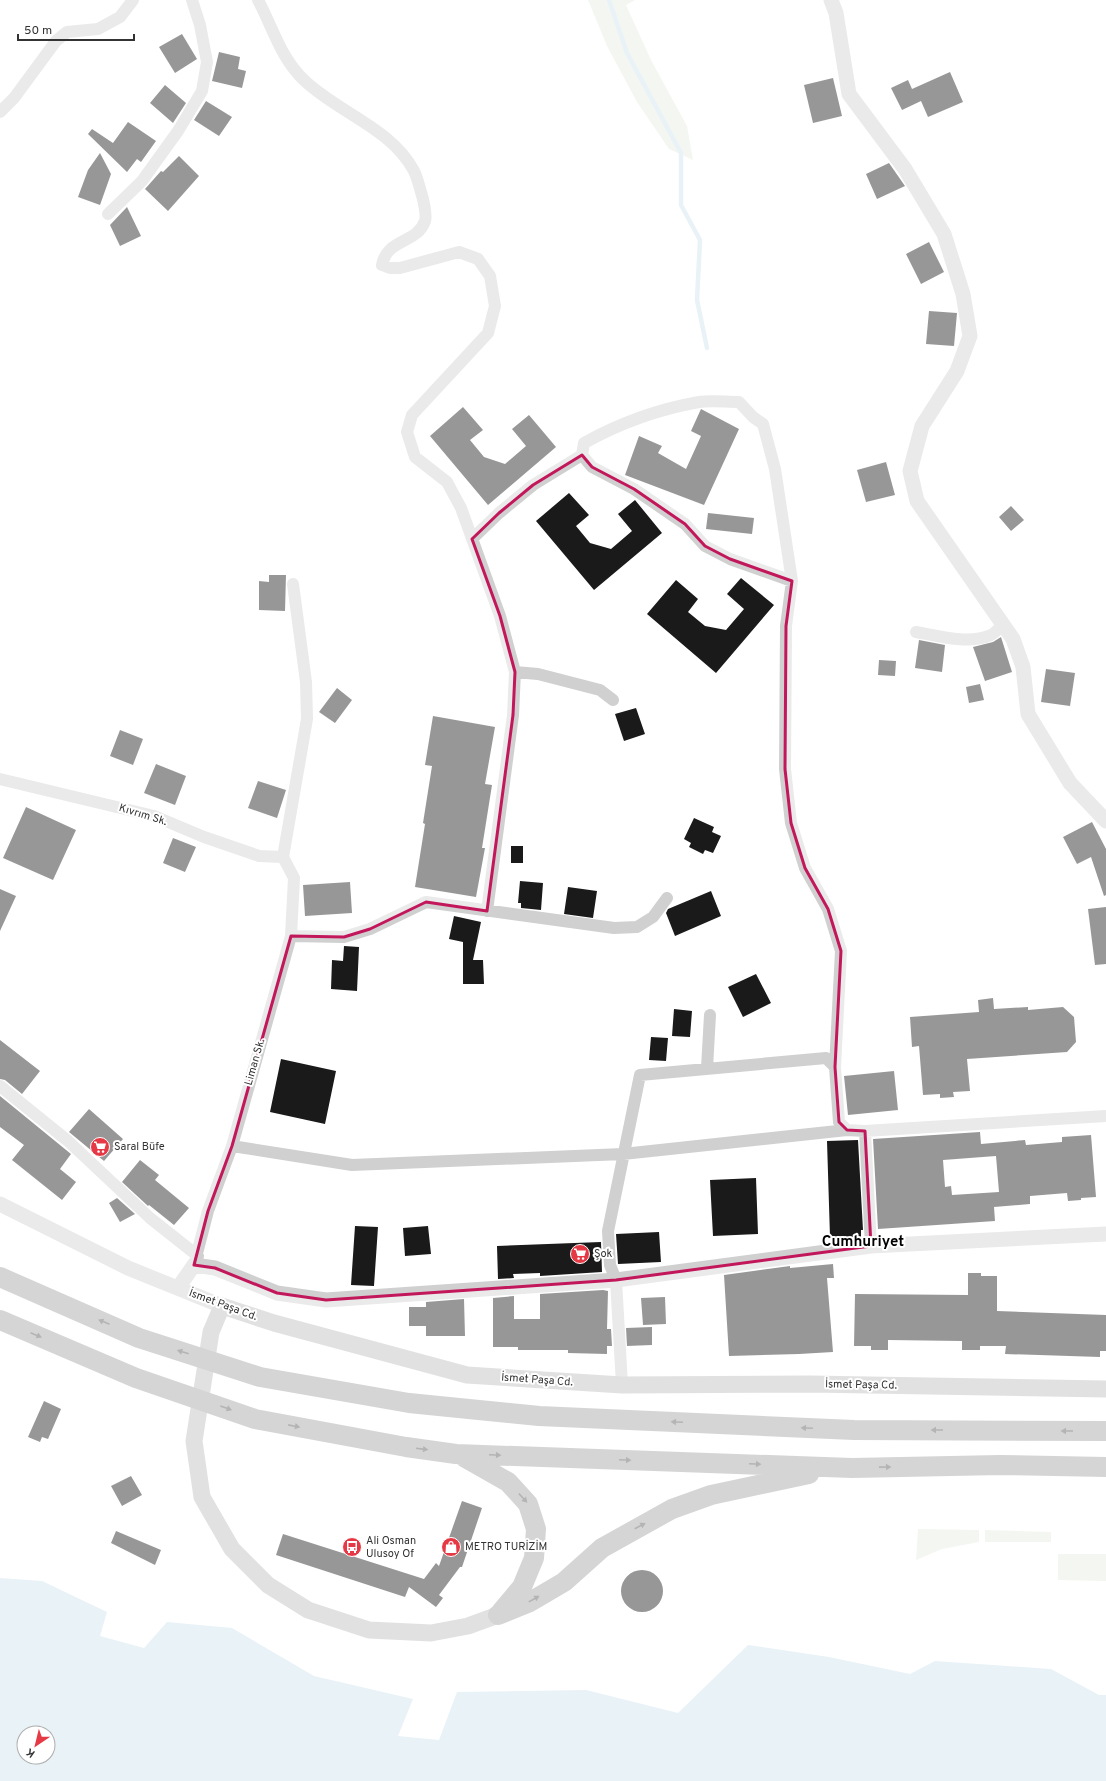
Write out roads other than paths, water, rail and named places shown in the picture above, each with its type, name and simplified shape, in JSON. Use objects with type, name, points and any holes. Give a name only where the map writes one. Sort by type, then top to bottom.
[{"type":"highway","points":[[0,1277],[139,1338],[260,1377],[409,1404],[539,1416],[854,1430],[1106,1431]]},
{"type":"highway","points":[[0,1320],[136,1378],[255,1419],[406,1447],[456,1454],[852,1468],[1000,1465],[1106,1467]]},
{"type":"highway","points":[[456,1454],[508,1482],[528,1504],[536,1529],[534,1558],[522,1587],[498,1615]]},
{"type":"highway","points":[[498,1615],[530,1602],[564,1582],[602,1548],[672,1509],[712,1495],[791,1477],[852,1468]]},
{"type":"main road","name":"İsmet Paşa Cd.","points":[[222,1306],[274,1323],[467,1375],[622,1385],[810,1384],[1106,1389]]},
{"type":"main road","points":[[222,1306],[211,1332],[194,1441],[202,1497],[232,1549],[268,1585],[308,1610],[369,1630],[431,1633],[468,1626],[498,1615]]},
{"type":"street","points":[[0,112],[14,98],[56,41],[67,32],[98,29],[120,17],[133,0]]},
{"type":"street","points":[[108,214],[142,180],[178,131],[202,91],[206,62],[200,25],[192,0]]},
{"type":"street","points":[[258,0],[284,57],[304,81],[335,104],[387,138],[414,171],[423,198],[425,221],[418,232],[392,247],[384,256],[382,265],[390,268],[400,268],[459,252],[478,259],[490,276],[495,306],[488,333],[412,415],[407,432],[415,457],[447,482],[461,508],[500,616],[515,672],[512,723],[487,911]]},
{"type":"street","points":[[831,0],[836,13],[849,94],[905,169],[944,234],[963,294],[970,336],[957,371],[922,426],[910,471],[917,501],[1013,639],[1023,667],[1028,714],[1070,783],[1106,821]]},
{"type":"street","points":[[472,539],[499,513],[533,485],[582,455],[584,443],[600,434],[649,414],[700,402],[739,402],[753,417],[763,424],[775,469],[792,581],[786,626],[785,769],[791,823],[805,868],[828,909],[841,951],[835,1067],[839,1122],[846,1130]]},
{"type":"street","points":[[582,455],[592,467],[634,489],[685,524],[705,546],[730,559],[792,581]]},
{"type":"street","points":[[283,857],[307,719],[306,682],[293,584]]},
{"type":"street","points":[[916,632],[951,638],[973,639],[991,635],[1003,625]]},
{"type":"street","points":[[515,672],[538,674],[600,690],[613,700]]},
{"type":"street","name":"Kıvrım Sk.","points":[[0,779],[154,816],[204,837],[259,856],[283,857]]},
{"type":"street","name":"Liman Sk.","points":[[196,1260],[208,1211],[232,1146],[291,936],[294,878],[283,857]]},
{"type":"street","points":[[291,936],[344,937],[370,930],[426,902],[614,928],[636,927],[653,917],[667,898]]},
{"type":"street","points":[[707,1068],[710,1015]]},
{"type":"street","points":[[622,1385],[616,1280],[610,1265],[608,1231],[640,1075],[826,1058],[835,1067]]},
{"type":"street","points":[[0,1086],[68,1141],[196,1260],[277,1293],[326,1300],[616,1280],[871,1246],[1106,1234]]},
{"type":"street","points":[[232,1146],[352,1165],[623,1154],[846,1130],[865,1131],[1106,1116]]},
{"type":"street","points":[[865,1131],[871,1246]]},
{"type":"street","name":"İsmet Paşa Cd.","points":[[0,1204],[128,1268],[222,1306]]},
{"type":"street","points":[[178,1288],[196,1260]]},
{"type":"water","points":[[0,1578],[42,1581],[107,1612],[100,1636],[144,1648],[167,1622],[232,1628],[314,1676],[413,1699],[398,1736],[439,1740],[457,1692],[586,1690],[678,1713],[748,1645],[829,1657],[910,1674],[935,1661],[1051,1669],[1099,1695],[1106,1695],[1106,1781],[0,1781]]},
{"type":"waterway","points":[[609,0],[627,53],[681,153],[681,205],[700,240],[697,300],[707,348]]},
{"type":"place","name":"Saral Büfe","points":[[100,1147]]},
{"type":"place","name":"Şok","points":[[580,1254]]},
{"type":"place","name":"Ali Osman Ulusoy Of","points":[[352,1547]]},
{"type":"place","name":"METRO TURİZİM","points":[[451,1547]]},
{"type":"district","name":"Cumhuriyet","points":[[863,1242]]}]
